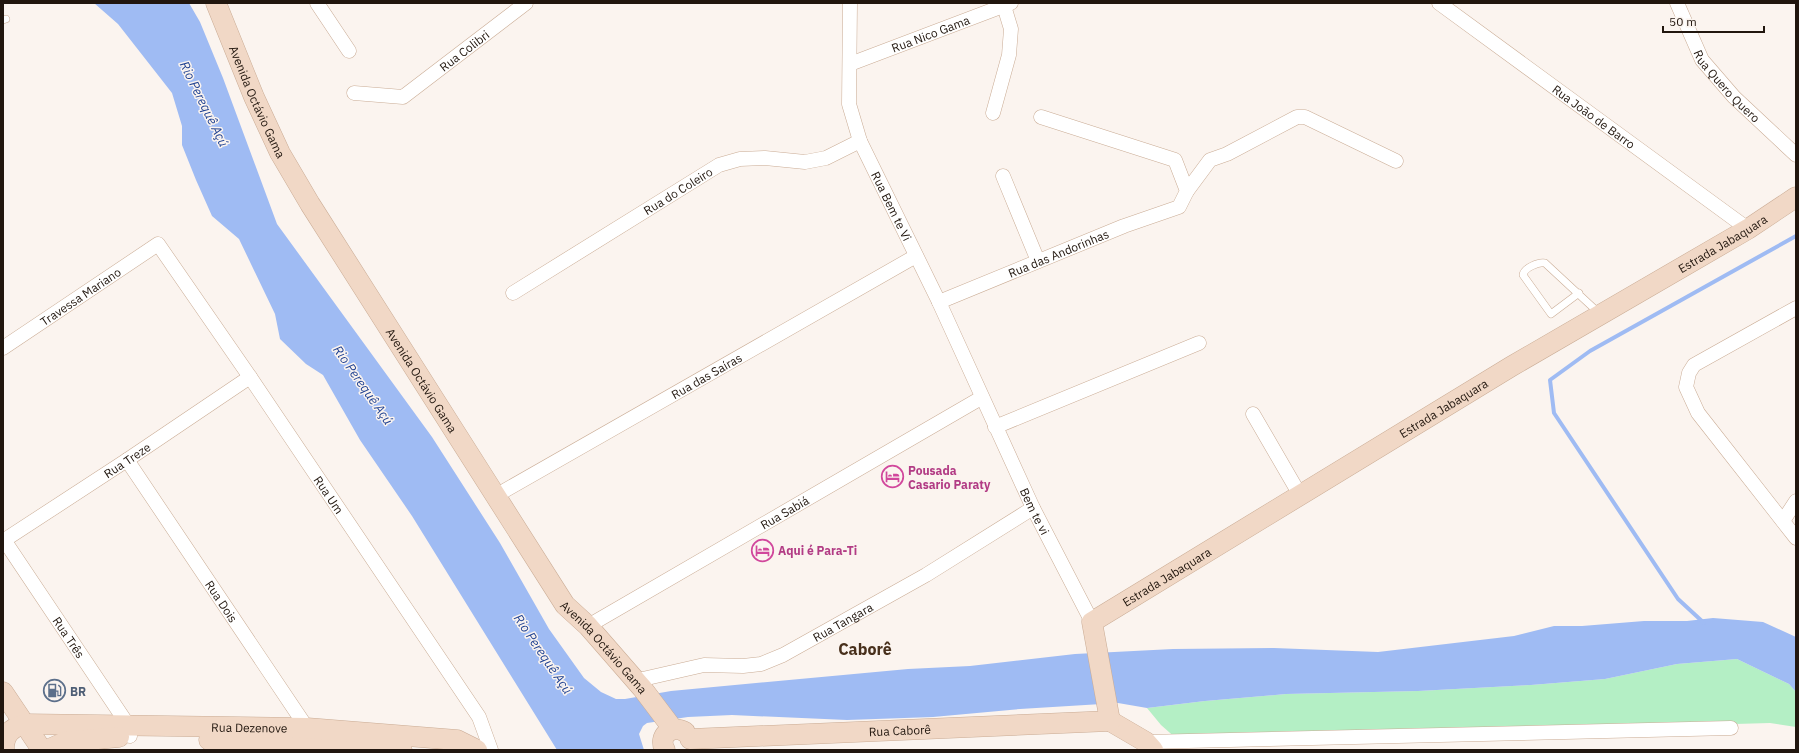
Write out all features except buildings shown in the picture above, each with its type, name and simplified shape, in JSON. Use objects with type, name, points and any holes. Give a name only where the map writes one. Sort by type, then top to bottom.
[{"type":"street","name":"Avenida Octávio Gama","points":[[216,3],[254,97],[280,153],[310,204],[497,495],[565,605],[588,626],[638,684],[669,742]]},
{"type":"street","points":[[317,3],[349,51]]},
{"type":"street","name":"Rua Colibri","points":[[354,93],[403,97],[526,3]]},
{"type":"street","name":"Rua Bem te Vi","points":[[850,3],[849,104],[860,141],[938,302],[981,398]]},
{"type":"street","name":"Rua João de Barro","points":[[1439,3],[1748,230]]},
{"type":"street","name":"Rua Quero Quero","points":[[1677,3],[1702,60],[1734,97],[1796,155]]},
{"type":"street","points":[[993,113],[1009,55],[1011,29],[1008,4]]},
{"type":"street","name":"Rua Nico Gama","points":[[850,64],[1008,4]]},
{"type":"street","points":[[1041,117],[1175,160],[1188,191]]},
{"type":"street","points":[[1188,191],[1210,160],[1226,154],[1297,117],[1305,117],[1396,161]]},
{"type":"street","name":"Rua do Coleiro","points":[[513,293],[720,165],[740,159],[765,158],[805,162],[826,158],[860,141]]},
{"type":"street","points":[[1003,176],[1038,261]]},
{"type":"street","name":"Rua das Andorinhas","points":[[938,302],[1124,226],[1179,206],[1188,191]]},
{"type":"street","name":"Estrada Jabaquara","points":[[1092,622],[1512,366],[1748,230],[1796,197]]},
{"type":"street","name":"Travessa Mariano","points":[[3,348],[158,244]]},
{"type":"street","name":"Rua Um","points":[[158,244],[250,377],[479,717],[491,750]]},
{"type":"street","name":"Rua das Saíras","points":[[497,495],[916,256]]},
{"type":"street","points":[[1795,309],[1694,365],[1689,372],[1686,387],[1698,413],[1796,538]]},
{"type":"street","points":[[995,428],[1199,343]]},
{"type":"street","name":"Rua Treze","points":[[4,540],[128,460],[250,377]]},
{"type":"street","name":"Bem te vi","points":[[981,398],[1033,508],[1092,622]]},
{"type":"street","name":"Rua Sabiá","points":[[588,626],[981,398]]},
{"type":"street","points":[[1253,414],[1300,495]]},
{"type":"street","name":"Rua Dois","points":[[128,460],[307,737]]},
{"type":"street","points":[[1783,521],[1796,501]]},
{"type":"street","name":"Rua Tangara","points":[[638,684],[704,665],[743,666],[761,664],[783,655],[926,575],[1033,508]]},
{"type":"street","name":"Rua Três","points":[[4,540],[129,731]]},
{"type":"street","points":[[1092,622],[1110,722],[1150,746],[1731,728]]},
{"type":"street","points":[[3,692],[26,724],[42,750]]},
{"type":"street","name":"Rua Caborê","points":[[669,742],[1110,722]]},
{"type":"street","points":[[4,749],[7,735],[12,729],[26,724]]},
{"type":"street","name":"Rua Dezenove","points":[[26,724],[129,731],[457,740],[471,749]]},
{"type":"street","name":"Rua Dezenove","points":[[47,750],[65,742],[129,731]]},
{"type":"street","name":"Rua Dezenove","points":[[307,737],[402,750]]},
{"type":"lane","points":[[1579,293],[1551,314],[1523,275],[1523,272],[1525,269],[1541,262],[1545,262],[1579,293],[1601,314]]},
{"type":"green space","points":[[1737,659],[1789,684],[1796,692],[1796,727],[1770,723],[1178,740],[1161,725],[1147,708],[1286,694],[1418,691],[1531,685],[1605,679],[1677,664]]},
{"type":"water","name":"Rio Perequê Açú","points":[[94,3],[189,3],[200,22],[223,78],[277,224],[432,437],[500,543],[549,629],[584,678],[601,692],[616,699],[625,699],[671,691],[908,669],[970,666],[1075,654],[1173,649],[1274,648],[1378,652],[1514,636],[1554,626],[1582,626],[1644,621],[1687,621],[1713,618],[1763,622],[1796,637],[1796,692],[1789,684],[1737,659],[1677,664],[1605,679],[1531,685],[1418,691],[1286,694],[1147,708],[1118,703],[1020,709],[933,717],[847,720],[732,715],[688,717],[647,723],[643,726],[639,734],[644,750],[557,750],[412,516],[360,440],[323,375],[306,364],[280,339],[275,314],[239,239],[212,216],[196,180],[182,145],[182,126],[172,93],[118,24]]},
{"type":"waterway","points":[[1704,623],[1678,599],[1554,413],[1550,380],[1590,351],[1796,236]]},
{"type":"place","name":"Pousada Casario Paraty","points":[[892,477]]},
{"type":"place","name":"Aqui é Para-Ti","points":[[763,550]]},
{"type":"place","name":"BR","points":[[54,691]]},
{"type":"district","name":"Caborê","points":[[865,649]]}]
